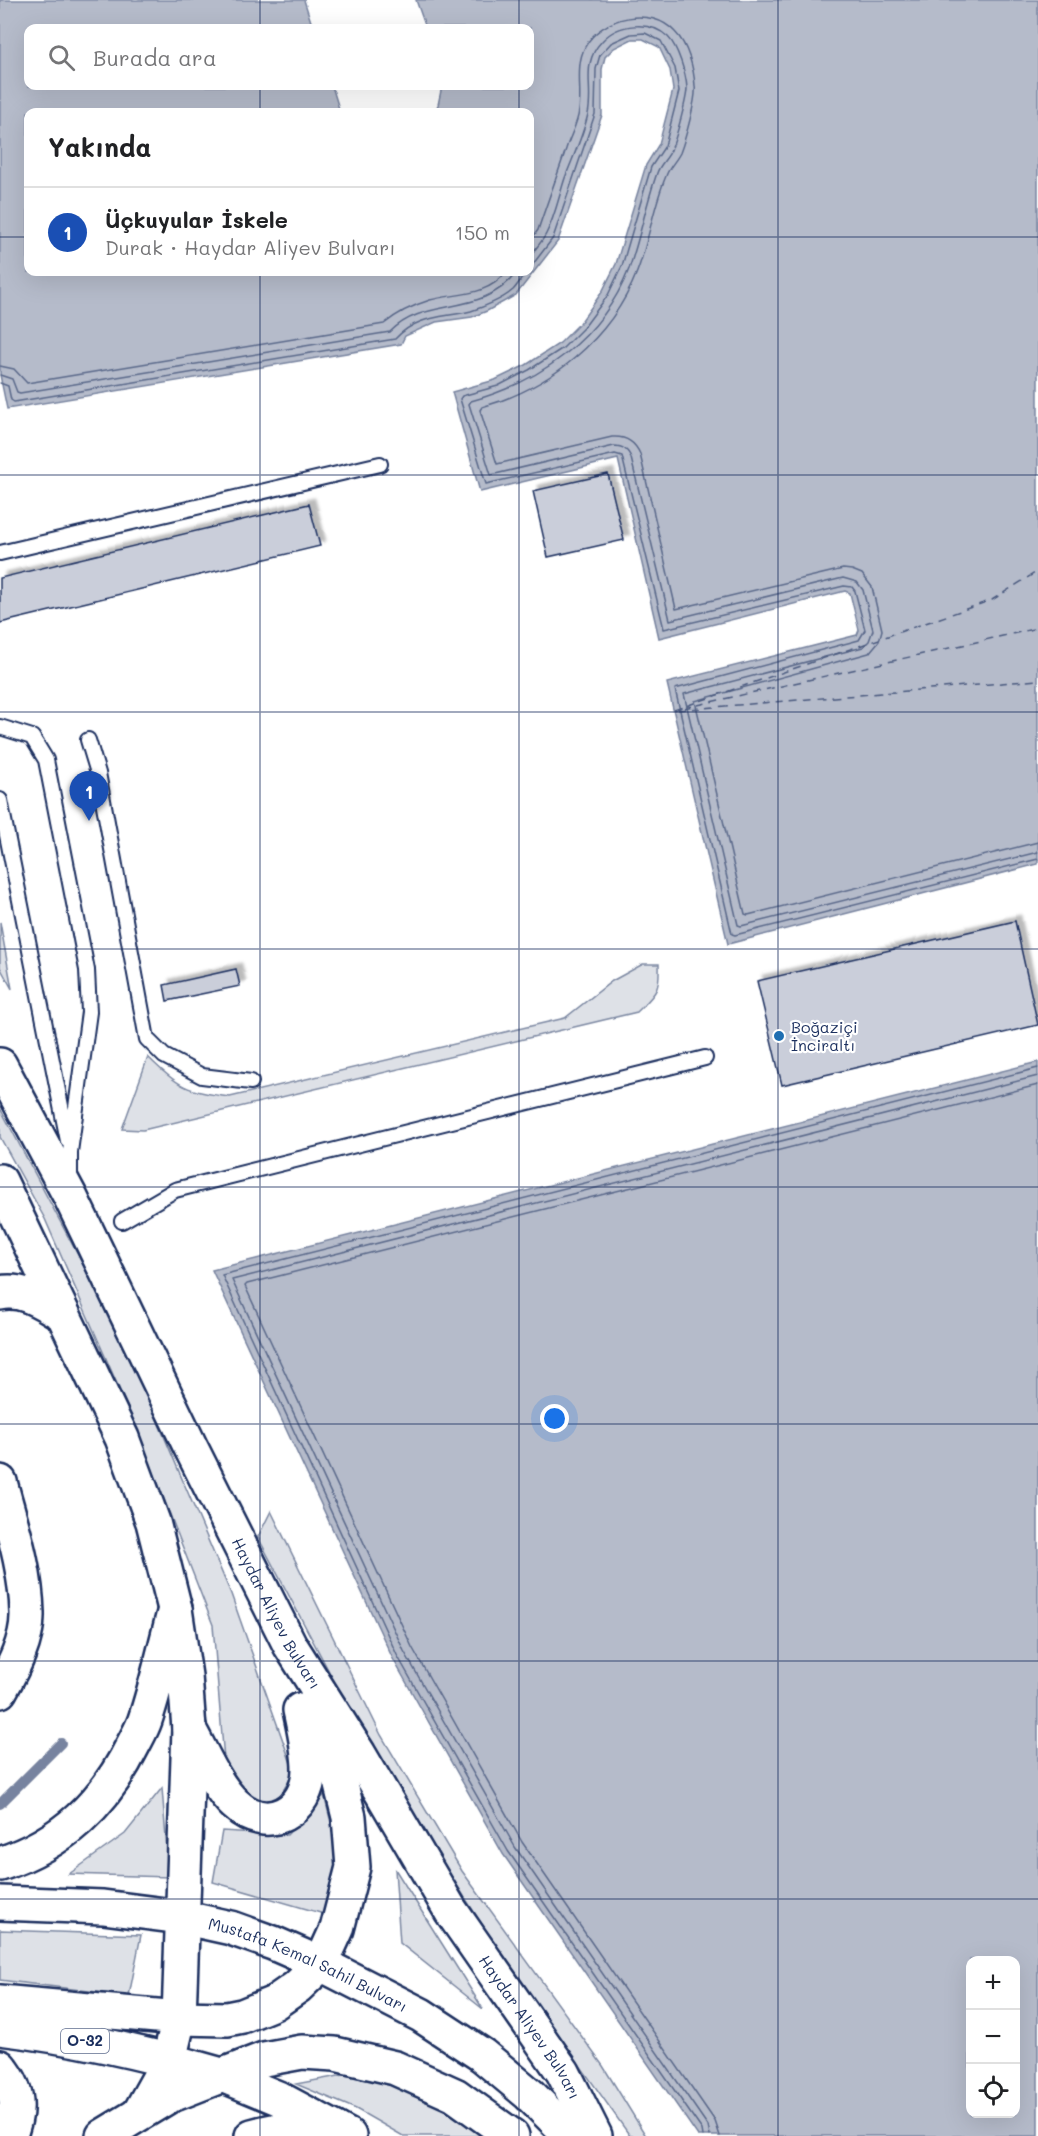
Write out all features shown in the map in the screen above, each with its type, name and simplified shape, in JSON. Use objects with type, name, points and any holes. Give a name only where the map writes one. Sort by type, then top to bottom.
[{"type":"main road","name":"Haydar Aliyev Bulvarı","points":[[0,1065],[71,1198],[190,1448],[290,1645],[359,1754],[451,1911],[563,2072],[595,2136]]},
{"type":"main road","points":[[0,1181],[122,1438],[153,1522],[175,1609],[185,1676],[189,1729],[179,2018],[169,2060],[140,2112]]},
{"type":"main road","points":[[0,1293],[10,1291],[30,1295],[63,1314]]},
{"type":"main road","points":[[0,1482],[20,1558],[28,1614],[21,1648],[0,1690]]},
{"type":"main road","points":[[0,1864],[18,1858],[58,1836],[91,1810],[120,1773],[145,1722],[175,1609]]},
{"type":"main road","points":[[189,1729],[223,1789],[244,1812],[257,1819],[270,1819],[290,1810],[307,1786],[309,1770],[290,1645]]},
{"type":"main road","points":[[0,2001],[179,2018],[227,2019],[242,2016],[274,2003],[297,1987],[321,1964],[337,1929],[353,1867],[349,1817],[334,1757],[290,1645]]},
{"type":"main road","name":"Mustafa Kemal Sahil Bulvarı","points":[[0,1903],[103,1907],[182,1917],[231,1928],[273,1943],[321,1964],[421,2015],[482,2055],[529,2094],[571,2136]]},
{"type":"main road","points":[[179,2018],[198,2048],[222,2075]]},
{"type":"main road","name":"O-32","points":[[0,2028],[48,2034],[169,2060]]},
{"type":"main road","points":[[103,2136],[169,2096],[264,2059],[302,2052],[343,2056],[395,2068],[454,2095],[512,2136]]},
{"type":"main road","points":[[169,2060],[222,2075],[278,2098],[343,2132]]},
{"type":"main road","points":[[0,2067],[10,2079],[16,2097],[16,2114],[9,2136]]},
{"type":"main road","points":[[252,2136],[300,2126],[343,2132]]},
{"type":"lane","points":[[0,553],[380,464]]},
{"type":"lane","points":[[0,727],[32,737],[46,760],[87,970],[89,1012],[70,1152],[71,1198]]},
{"type":"lane","points":[[88,740],[98,772],[147,1039],[164,1056],[202,1076],[251,1082]]},
{"type":"lane","points":[[0,800],[70,1152]]},
{"type":"lane","points":[[122,1221],[176,1190],[705,1058]]},
{"type":"shaded area","points":[[0,922],[12,989],[0,967]]},
{"type":"shaded area","points":[[643,964],[659,964],[659,981],[653,996],[637,1012],[143,1130],[122,1129],[148,1057],[176,1082],[204,1093],[230,1097],[565,1018],[612,981]]},
{"type":"shaded area","points":[[0,1108],[124,1342],[231,1594],[294,1772],[277,1801],[248,1809],[227,1797],[213,1625],[136,1427],[45,1219],[0,1137]]},
{"type":"shaded area","points":[[271,1511],[381,1735],[462,1871],[603,2066],[646,2136],[630,2136],[499,1951],[369,1747],[258,1537]]},
{"type":"shaded area","points":[[162,1788],[169,1877],[69,1874],[125,1834]]},
{"type":"shaded area","points":[[324,1795],[348,1890],[338,1918],[213,1882],[222,1831],[287,1835]]},
{"type":"shaded area","points":[[395,1869],[483,2009],[400,1943]]},
{"type":"shaded area","points":[[0,1930],[141,1935],[129,1996],[0,1980]]},
{"type":"shaded area","points":[[344,2075],[404,2087],[491,2136],[403,2136],[356,2109],[296,2084]]},
{"type":"water","points":[[0,0],[304,0],[312,24],[24,24],[24,90],[333,90],[339,108],[24,108],[24,276],[531,276],[516,295],[487,311],[472,317],[436,322],[405,336],[401,344],[7,409],[0,375]]},
{"type":"water","points":[[416,0],[1038,0],[1038,864],[728,944],[667,683],[857,635],[859,630],[850,593],[845,591],[659,638],[618,459],[480,492],[452,392],[495,380],[526,365],[560,343],[580,323],[602,292],[616,264],[646,165],[659,144],[673,90],[670,70],[659,47],[643,39],[632,39],[614,48],[605,57],[602,69],[602,115],[558,241],[534,272],[534,108],[436,108],[441,90],[534,90],[534,24],[425,24]]},
{"type":"water","points":[[1038,1062],[1038,2136],[698,2136],[503,1854],[392,1657],[212,1270]]},
{"type":"building","points":[[608,474],[624,540],[548,557],[533,491]]},
{"type":"building","points":[[309,504],[320,546],[0,623],[0,578]]},
{"type":"building","points":[[1015,921],[1038,1025],[782,1085],[757,981]]},
{"type":"building","points":[[236,969],[240,986],[167,1001],[164,985]]},
{"type":"waterway","points":[[0,1804],[61,1743]]},
{"type":"ferry route","points":[[674,710],[992,600],[1038,571]]},
{"type":"ferry route","points":[[684,708],[1038,628]]},
{"type":"ferry route","points":[[678,710],[1038,680]]},
{"type":"place","name":"Üçkuyular İskele","points":[[89,821]]},
{"type":"place","name":"Boğaziçi İnciraltı","points":[[779,1036]]}]
